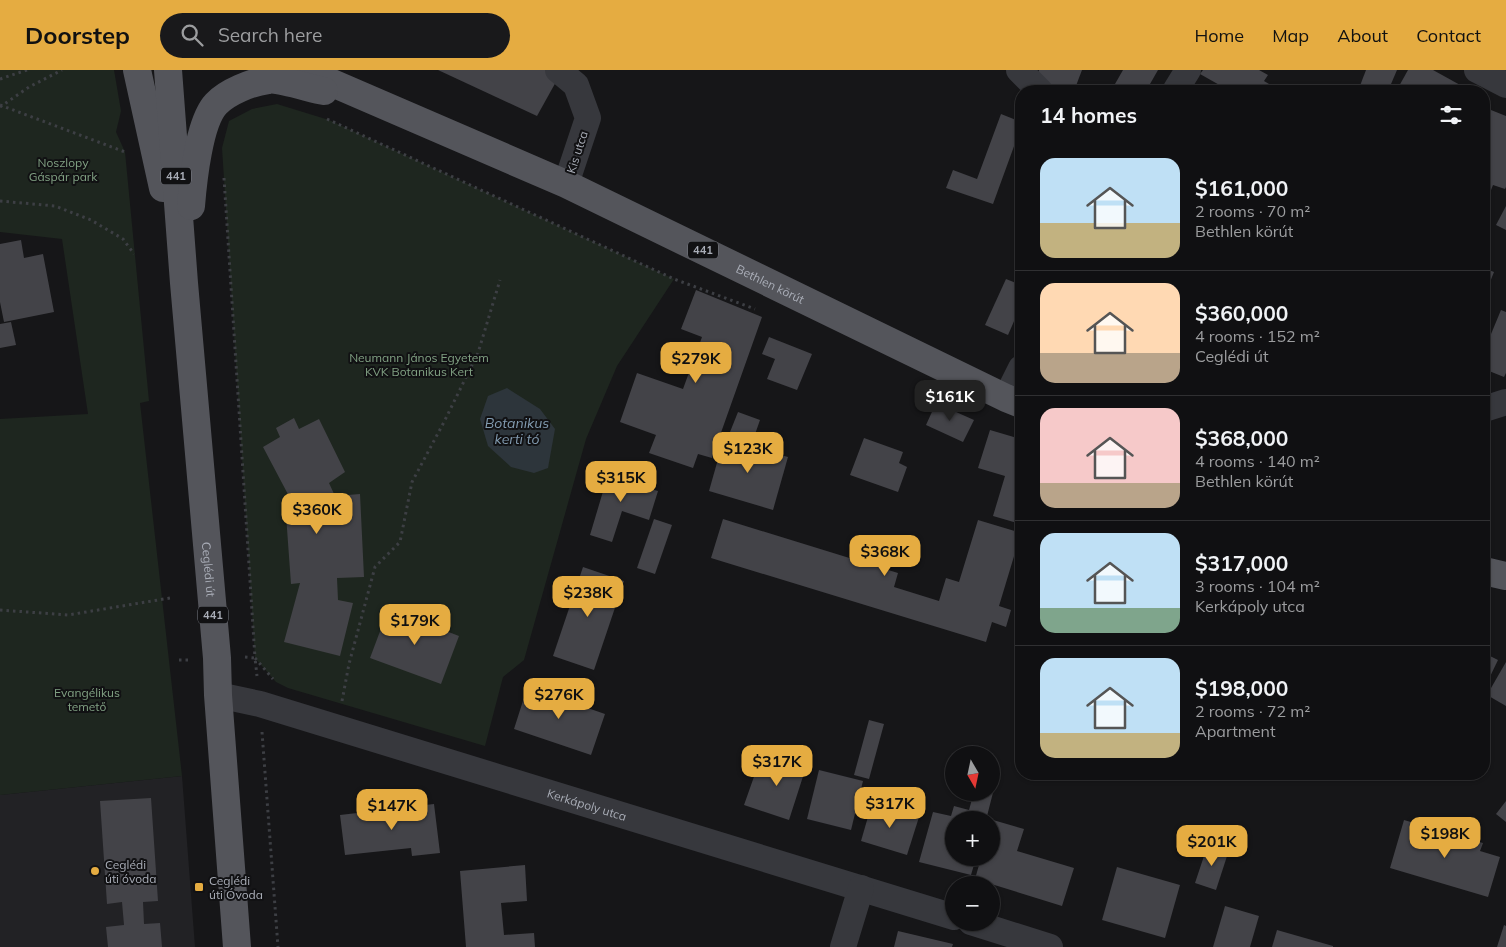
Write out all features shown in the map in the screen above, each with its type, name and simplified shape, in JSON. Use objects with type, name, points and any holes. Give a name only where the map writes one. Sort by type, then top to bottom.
[{"type":"main road","points":[[137,70],[184,283]]},
{"type":"main road","name":"441","points":[[168,70],[184,283]]},
{"type":"main road","name":"441","points":[[302,70],[381,104]]},
{"type":"main road","points":[[184,283],[193,176],[205,124],[216,104],[241,87],[269,79],[381,104]]},
{"type":"main road","name":"Bethlen körút","points":[[381,104],[566,184],[1014,401]]},
{"type":"main road","name":"Ceglédi út","points":[[184,283],[217,658],[218,695],[237,947]]},
{"type":"main road","points":[[1490,572],[1506,576]]},
{"type":"street","name":"Kis utca","points":[[558,70],[576,85],[588,118],[566,184]]},
{"type":"street","points":[[1019,70],[1034,85]]},
{"type":"street","points":[[1179,85],[1188,70]]},
{"type":"street","points":[[1477,70],[1506,86]]},
{"type":"street","points":[[1490,408],[1506,402]]},
{"type":"street","name":"Kerkápoly utca","points":[[218,695],[260,704],[945,914]]},
{"type":"street","points":[[843,947],[861,888]]},
{"type":"street","points":[[1000,931],[1050,947]]},
{"type":"path","points":[[0,79],[27,70]]},
{"type":"path","points":[[0,106],[28,87],[62,70]]},
{"type":"path","points":[[0,106],[126,152]]},
{"type":"path","points":[[321,118],[674,279],[760,311]]},
{"type":"path","points":[[224,177],[255,658],[276,682]]},
{"type":"path","points":[[0,201],[55,206],[91,220],[123,239],[134,254]]},
{"type":"path","points":[[342,704],[349,664],[375,567],[400,542],[412,482],[478,353],[500,280]]},
{"type":"path","points":[[0,610],[68,615],[170,598]]},
{"type":"path","points":[[260,704],[278,947]]},
{"type":"shaded area","name":"Ceglédi úti óvoda","points":[[182,776],[195,947],[0,947],[0,795]]},
{"type":"green space","name":"Evangélikus temető","points":[[0,70],[114,70],[121,111],[116,132],[125,152],[149,401],[140,403],[182,776],[0,795],[0,419],[88,414],[62,239],[0,232]]},
{"type":"green space","name":"Neumann János Egyetem KVK Botanikus Kert","points":[[277,104],[329,120],[674,279],[617,366],[586,439],[524,660],[503,677],[485,746],[288,688],[276,682],[255,658],[222,148],[229,121],[252,109]]},
{"type":"water","name":"Botanikus kerti tó","points":[[507,388],[540,409],[555,429],[548,468],[534,473],[511,467],[488,446],[480,419],[488,396]]},
{"type":"building","points":[[438,70],[545,70],[557,80],[537,116]]},
{"type":"building","points":[[1039,70],[1082,70],[1076,85],[1043,85],[1035,82]]},
{"type":"building","points":[[1123,70],[1158,70],[1149,85],[1114,85]]},
{"type":"building","points":[[1203,70],[1259,70],[1268,75],[1264,81],[1271,85],[1219,85],[1200,74]]},
{"type":"building","points":[[1366,70],[1397,70],[1391,85],[1360,85]]},
{"type":"building","points":[[1408,70],[1433,70],[1460,85],[1400,85]]},
{"type":"building","points":[[1490,110],[1506,116],[1506,187],[1505,189],[1493,185],[1490,193]]},
{"type":"building","points":[[1001,114],[1015,120],[1015,144],[993,204],[946,188],[953,170],[977,179]]},
{"type":"building","points":[[1506,206],[1506,230],[1496,225]]},
{"type":"building","points":[[21,240],[24,258],[43,254],[54,312],[4,322],[0,302],[0,244]]},
{"type":"building","points":[[1490,270],[1494,272],[1490,282]]},
{"type":"building","points":[[1006,279],[1015,283],[1015,319],[1008,335],[985,325]]},
{"type":"building","points":[[696,290],[762,317],[712,458],[698,454],[693,468],[649,453],[656,435],[620,422],[637,373],[683,389],[702,337],[681,329]]},
{"type":"building","points":[[1501,310],[1506,312],[1506,373],[1504,377],[1490,371],[1490,337]]},
{"type":"building","points":[[11,322],[16,345],[0,348],[0,324]]},
{"type":"building","points":[[769,337],[812,354],[797,390],[767,379],[775,359],[762,354]]},
{"type":"building","points":[[936,403],[974,420],[963,442],[926,425]]},
{"type":"building","points":[[738,412],[760,420],[753,440],[730,432]]},
{"type":"building","points":[[294,418],[299,429],[319,419],[345,472],[329,483],[335,496],[360,494],[364,577],[337,578],[338,600],[353,603],[340,656],[284,642],[300,583],[291,584],[285,501],[291,500],[263,447],[280,437],[276,428]]},
{"type":"building","points":[[990,430],[1015,437],[1015,522],[993,516],[1005,476],[978,468]]},
{"type":"building","points":[[724,438],[788,457],[773,510],[709,491]]},
{"type":"building","points":[[864,438],[903,452],[899,463],[907,467],[898,492],[850,475]]},
{"type":"building","points":[[610,468],[636,475],[633,484],[658,491],[649,520],[622,511],[612,542],[590,535]]},
{"type":"building","points":[[654,519],[672,525],[655,574],[637,568]]},
{"type":"building","points":[[723,519],[898,573],[894,587],[939,601],[946,578],[959,582],[978,520],[1015,531],[1015,553],[999,606],[1011,610],[1006,627],[992,622],[986,642],[711,558]]},
{"type":"building","points":[[583,567],[624,581],[594,670],[553,656]]},
{"type":"building","points":[[388,610],[413,619],[416,611],[436,618],[433,626],[459,636],[441,684],[370,658]]},
{"type":"building","points":[[1490,656],[1498,660],[1490,677]]},
{"type":"building","points":[[1506,662],[1506,706],[1490,697],[1490,690]]},
{"type":"building","points":[[529,682],[555,691],[553,696],[605,714],[591,755],[514,729]]},
{"type":"building","points":[[869,720],[884,724],[869,779],[854,775]]},
{"type":"building","points":[[775,753],[807,764],[789,820],[744,805],[756,771],[768,775]]},
{"type":"building","points":[[819,770],[863,781],[851,830],[807,819]]},
{"type":"building","points":[[151,798],[158,901],[143,902],[144,924],[160,923],[162,947],[108,947],[106,927],[124,925],[122,902],[107,904],[100,801]]},
{"type":"building","points":[[972,801],[991,801],[988,811],[952,811],[954,806],[969,810]]},
{"type":"building","points":[[1506,801],[1506,822],[1496,814]]},
{"type":"building","points":[[872,803],[919,817],[907,855],[861,841]]},
{"type":"building","points":[[434,804],[440,853],[412,856],[411,848],[345,855],[340,815]]},
{"type":"building","points":[[933,812],[945,815],[945,866],[974,866],[971,875],[919,862]]},
{"type":"building","points":[[1404,820],[1483,843],[1480,851],[1500,857],[1488,897],[1390,868]]},
{"type":"building","points":[[1000,822],[1024,829],[1017,851],[1074,868],[1062,906],[1000,887],[1000,876],[976,876],[979,866],[1000,866]]},
{"type":"building","points":[[1208,844],[1229,850],[1216,890],[1195,883]]},
{"type":"building","points":[[525,865],[527,901],[501,903],[504,935],[534,933],[535,947],[466,947],[460,871]]},
{"type":"building","points":[[1117,867],[1180,885],[1165,938],[1102,920]]},
{"type":"building","points":[[1225,906],[1259,916],[1250,947],[1213,947]]},
{"type":"building","points":[[1504,925],[1506,926],[1506,947],[1497,947]]},
{"type":"building","points":[[1277,930],[1333,946],[1333,947],[1272,947]]},
{"type":"building","points":[[898,931],[953,944],[952,947],[894,947]]},
{"type":"place","name":"Ceglédi úti óvoda","points":[[95,871]]},
{"type":"place","name":"Ceglédi úti Óvoda","points":[[199,887]]},
{"type":"park label","name":"Noszlopy Gáspár park","points":[[63,169]]}]
